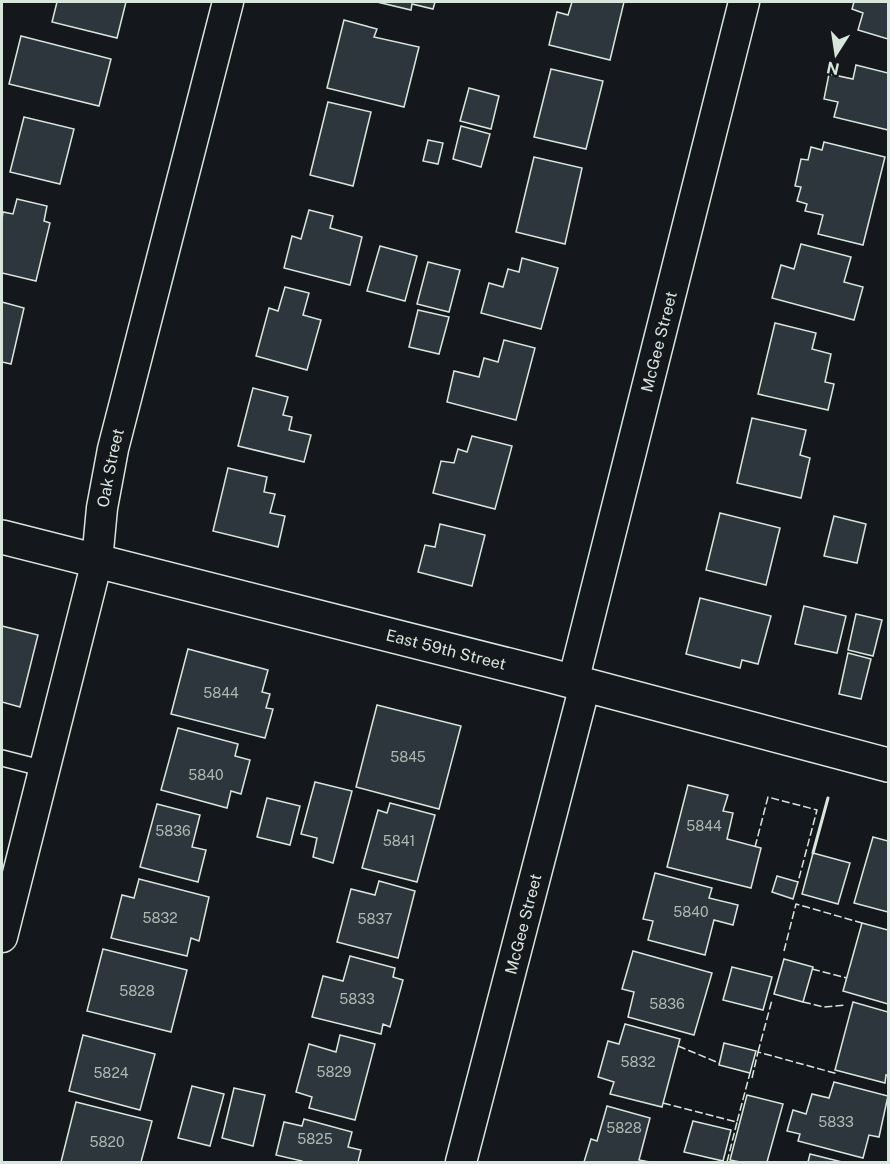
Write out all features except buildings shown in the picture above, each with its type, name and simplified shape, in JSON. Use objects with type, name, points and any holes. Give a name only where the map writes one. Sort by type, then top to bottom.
[{"type":"street","name":"Oak Street","points":[[2,937],[97,561],[102,508],[113,449],[228,2]]},
{"type":"street","name":"McGee Street","points":[[460,1162],[744,2]]},
{"type":"street","name":"East 59th Street","points":[[2,537],[579,683],[888,765]]},
{"type":"lane","points":[[2,758],[45,769]]},
{"type":"fence","points":[[755,847],[768,797],[817,810],[798,882]]},
{"type":"fence","points":[[784,951],[796,904],[862,923]]},
{"type":"fence","points":[[812,969],[847,978]]},
{"type":"fence","points":[[758,1052],[772,1000]]},
{"type":"fence","points":[[803,1002],[824,1007],[845,1005]]},
{"type":"fence","points":[[678,1046],[719,1063]]},
{"type":"fence","points":[[752,1078],[758,1052],[838,1074]]},
{"type":"fence","points":[[663,1103],[737,1122],[750,1073]]},
{"type":"fence","points":[[727,1162],[737,1122]]},
{"type":"wall","points":[[813,853],[828,798]]}]
